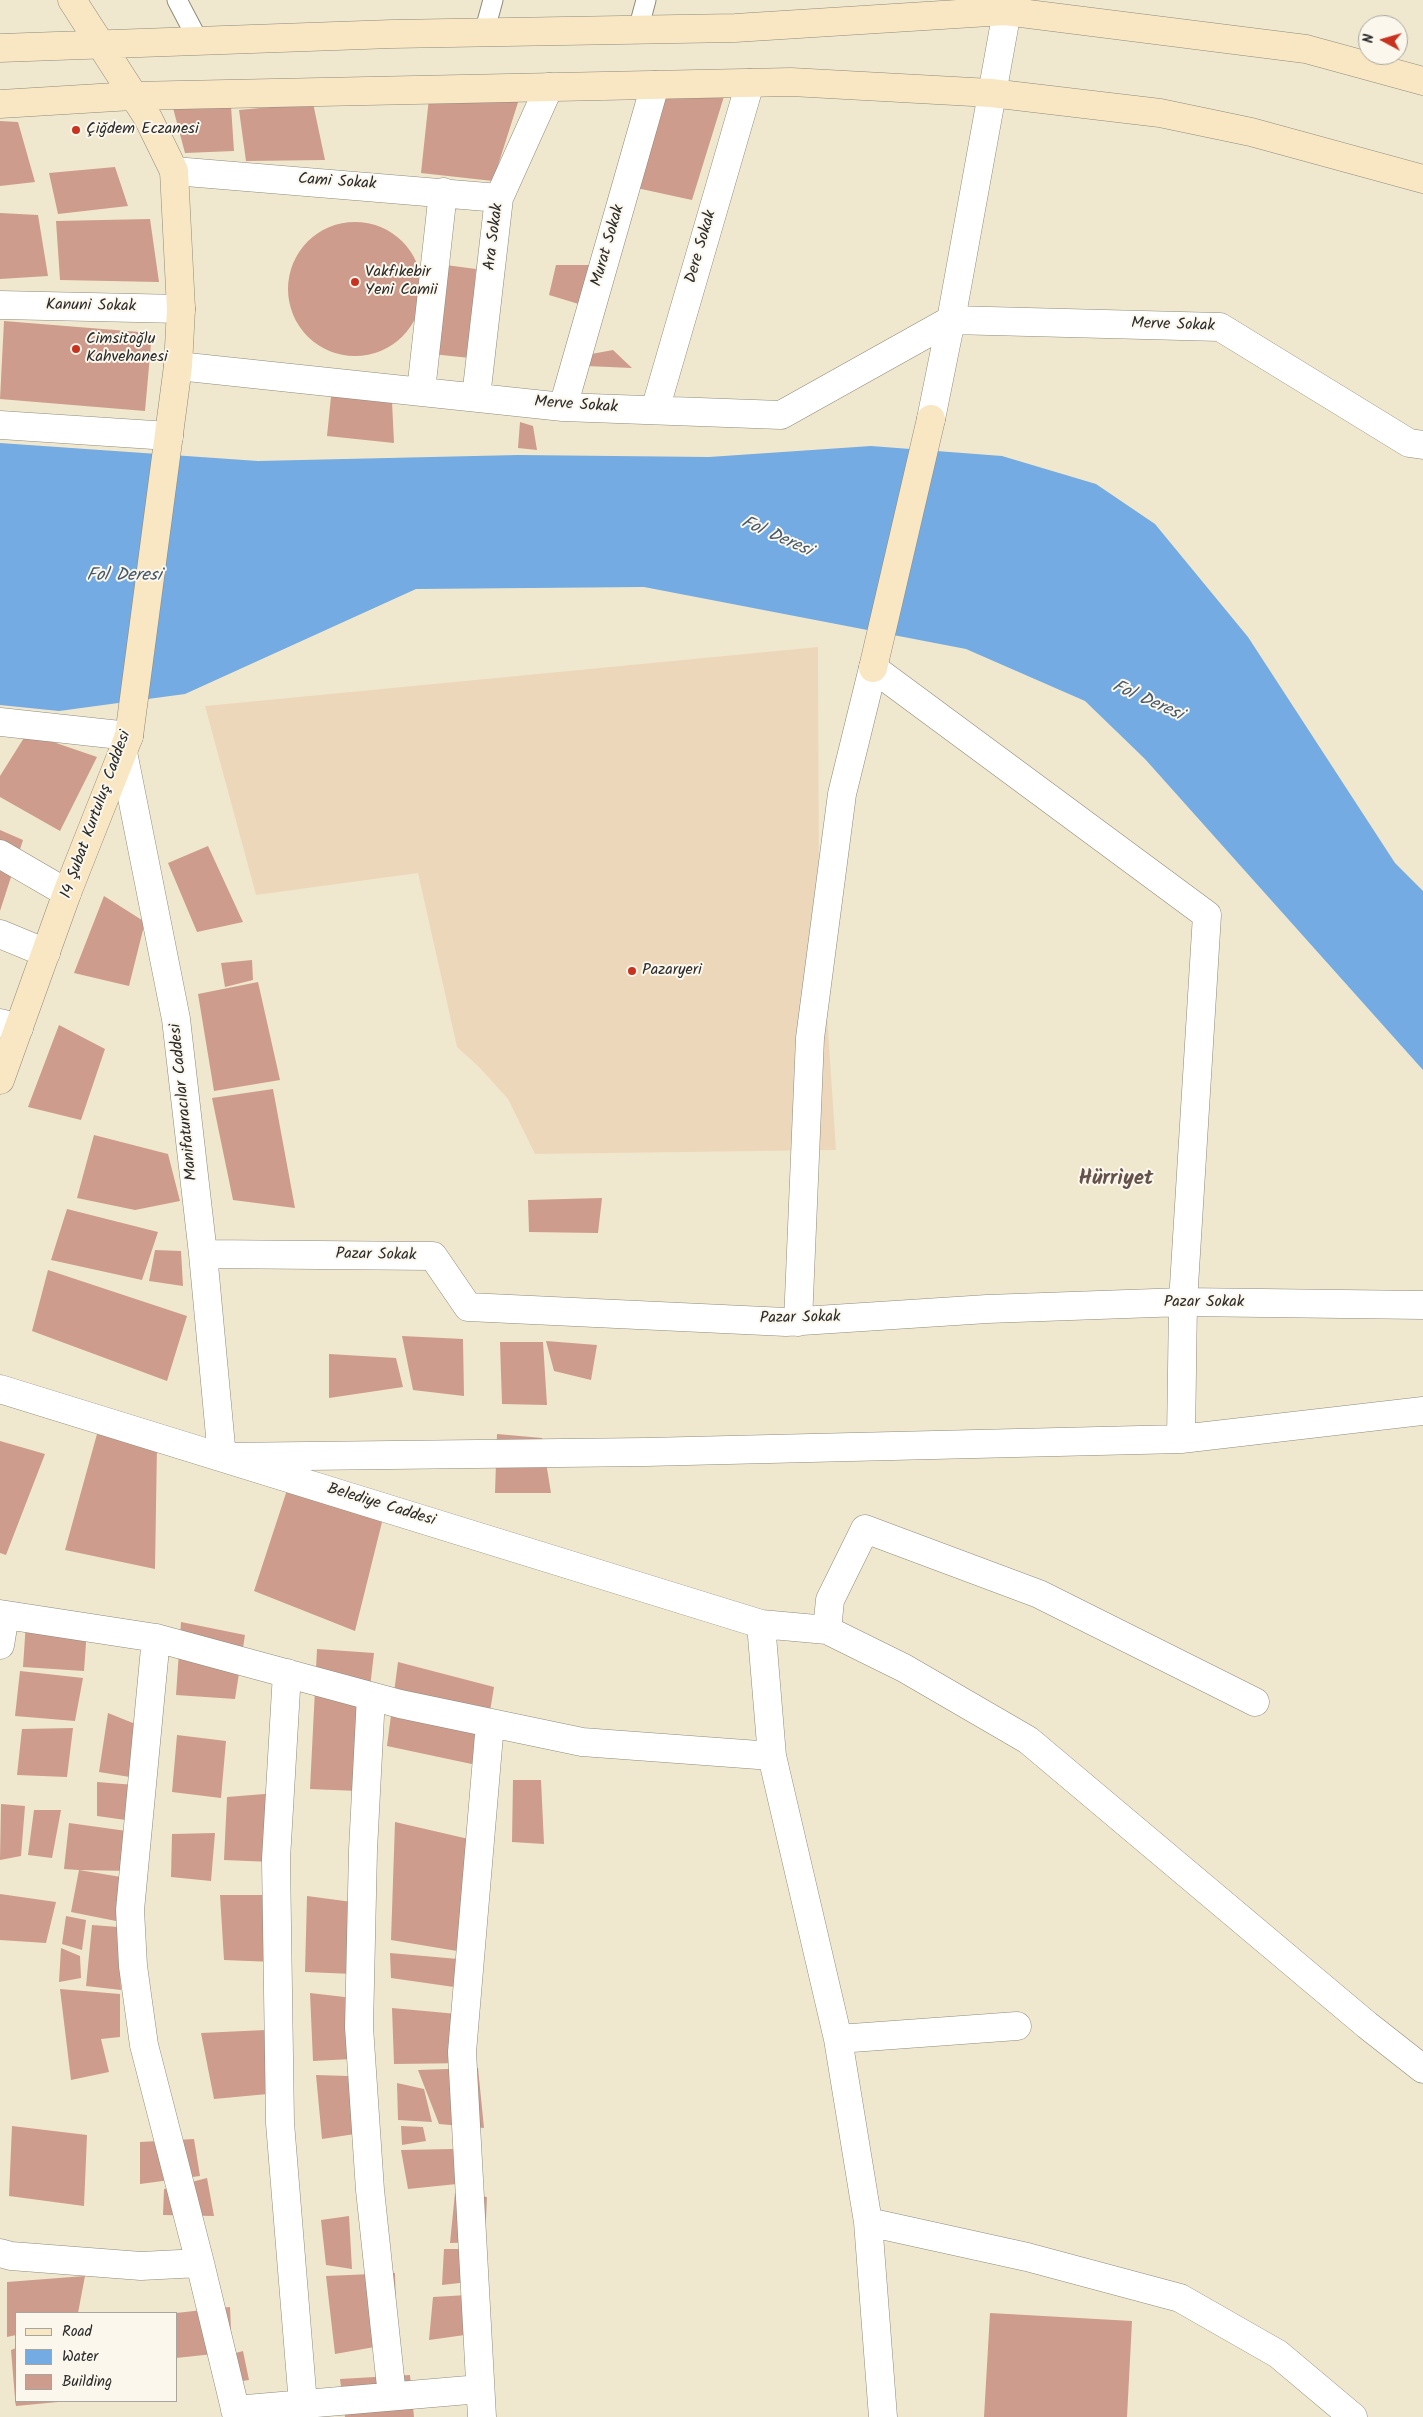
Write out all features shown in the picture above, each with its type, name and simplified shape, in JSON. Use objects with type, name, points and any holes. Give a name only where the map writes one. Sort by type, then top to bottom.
[{"type":"main road","name":"14 Şubat Kurtuluş Caddesi","points":[[0,1080],[10,1025],[46,953],[67,893],[126,744],[178,366],[181,309],[174,171],[148,118],[132,96],[101,43],[72,0]]},
{"type":"main road","points":[[0,48],[198,40],[735,28],[1007,6],[1306,49],[1423,81]]},
{"type":"main road","points":[[0,104],[132,96],[791,82],[991,94],[1160,113],[1251,132],[1423,180]]},
{"type":"main road","points":[[873,668],[931,419]]},
{"type":"street","points":[[931,419],[951,320],[1007,6]]},
{"type":"street","name":"Dere Sokak","points":[[654,410],[750,83]]},
{"type":"street","name":"Murat Sokak","points":[[563,407],[655,85]]},
{"type":"street","name":"Ara Sokak","points":[[476,397],[499,198],[549,87]]},
{"type":"street","name":"Cami Sokak","points":[[174,171],[499,198]]},
{"type":"street","points":[[421,391],[443,192]]},
{"type":"street","name":"Kanuni Sokak","points":[[0,305],[181,309]]},
{"type":"street","name":"Merve Sokak","points":[[178,366],[563,407],[780,415],[951,320],[1220,327],[1410,443],[1423,445]]},
{"type":"street","points":[[0,425],[168,444]]},
{"type":"street","points":[[798,1322],[810,1038],[842,794],[873,668],[1207,914],[1183,1302],[1181,1439]]},
{"type":"street","points":[[0,722],[126,744]]},
{"type":"street","name":"Manifaturacılar Caddesi","points":[[126,744],[176,1019],[222,1456]]},
{"type":"street","points":[[0,854],[67,893]]},
{"type":"street","points":[[0,934],[46,953]]},
{"type":"street","name":"Pazar Sokak","points":[[202,1254],[433,1256],[468,1307],[798,1322],[987,1309],[1183,1302],[1423,1306]]},
{"type":"street","name":"Belediye Caddesi","points":[[0,1389],[761,1624],[826,1630]]},
{"type":"street","points":[[222,1456],[646,1452],[1181,1439],[1423,1411]]},
{"type":"street","points":[[1254,1702],[1039,1594],[865,1530],[830,1600],[826,1630],[904,1668],[1028,1740],[1367,2026],[1423,2069]]},
{"type":"street","points":[[0,1645],[3,1614],[156,1638],[371,1696],[582,1742],[772,1756]]},
{"type":"street","points":[[761,1624],[772,1756],[838,2039],[868,2222],[883,2417]]},
{"type":"street","points":[[156,1638],[130,1910],[133,1966],[144,2045],[236,2413],[303,2404],[480,2389]]},
{"type":"street","points":[[287,1674],[276,1860],[280,2114],[303,2404]]},
{"type":"street","points":[[371,1696],[362,1850],[359,2026],[370,2190],[392,2396]]},
{"type":"street","points":[[482,2417],[462,2052],[490,1723]]},
{"type":"street","points":[[838,2039],[1017,2026]]},
{"type":"street","points":[[868,2222],[1027,2256],[1180,2298],[1278,2354],[1353,2417]]},
{"type":"street","points":[[0,2253],[11,2256],[141,2266],[200,2263]]},
{"type":"lane","points":[[177,0],[198,40]]},
{"type":"lane","points":[[484,33],[494,0]]},
{"type":"lane","points":[[638,30],[646,0]]},
{"type":"shaded area","name":"Pazaryeri","points":[[818,647],[819,893],[836,1150],[535,1154],[508,1099],[479,1067],[457,1047],[418,873],[256,895],[205,706]]},
{"type":"water","name":"Fol Deresi","points":[[0,443],[258,461],[518,455],[709,457],[871,446],[1002,456],[1096,484],[1155,524],[1248,637],[1395,863],[1423,891],[1423,1070],[1145,759],[1085,701],[966,649],[644,587],[416,589],[185,694],[59,711],[0,705]]},
{"type":"building","points":[[661,89],[726,90],[692,200],[632,187]]},
{"type":"building","points":[[521,93],[493,181],[421,173],[429,98]]},
{"type":"building","points":[[313,103],[325,160],[246,161],[239,110]]},
{"type":"building","points":[[231,106],[234,151],[185,153],[173,108]]},
{"type":"building","points":[[0,121],[18,122],[35,182],[0,186]]},
{"type":"building","points":[[115,167],[128,206],[58,214],[49,173]]},
{"type":"building","points":[[0,213],[38,215],[48,276],[0,279]]},
{"type":"building","points":[[150,219],[159,282],[60,280],[56,221]]},
{"type":"building","name":"Vakfıkebir Yeni Camii","points":[[355,222],[381,227],[403,241],[417,263],[422,289],[417,315],[403,337],[381,351],[355,356],[329,351],[307,337],[293,315],[288,289],[293,263],[307,241],[329,227]]},
{"type":"building","points":[[438,264],[476,269],[470,358],[432,354]]},
{"type":"building","points":[[556,265],[589,265],[582,305],[549,295]]},
{"type":"building","name":"Cimsitoğlu Kahvehanesi","points":[[4,321],[152,333],[145,411],[0,399]]},
{"type":"building","points":[[613,350],[632,368],[586,366],[586,355]]},
{"type":"building","points":[[333,377],[391,381],[394,443],[327,436]]},
{"type":"building","points":[[520,422],[533,426],[537,450],[518,448]]},
{"type":"building","points":[[27,733],[97,757],[60,831],[0,797],[0,776]]},
{"type":"building","points":[[0,830],[23,840],[0,911]]},
{"type":"building","points":[[208,846],[243,922],[197,932],[168,863]]},
{"type":"building","points":[[104,896],[145,922],[129,986],[74,973]]},
{"type":"building","points":[[252,960],[253,980],[225,987],[221,963]]},
{"type":"building","points":[[258,982],[280,1080],[214,1091],[198,994]]},
{"type":"building","points":[[59,1025],[105,1049],[81,1120],[28,1107]]},
{"type":"building","points":[[273,1089],[295,1208],[233,1200],[212,1098]]},
{"type":"building","points":[[94,1135],[168,1154],[180,1201],[135,1210],[77,1198]]},
{"type":"building","points":[[602,1198],[598,1233],[529,1232],[528,1200]]},
{"type":"building","points":[[67,1209],[158,1232],[142,1280],[51,1260]]},
{"type":"building","points":[[155,1250],[181,1251],[183,1286],[149,1281]]},
{"type":"building","points":[[48,1270],[187,1316],[167,1381],[32,1331]]},
{"type":"building","points":[[402,1336],[463,1339],[464,1396],[413,1390]]},
{"type":"building","points":[[546,1341],[597,1345],[591,1380],[554,1371]]},
{"type":"building","points":[[500,1342],[543,1342],[547,1405],[502,1404]]},
{"type":"building","points":[[329,1354],[396,1358],[403,1387],[329,1398]]},
{"type":"building","points":[[97,1434],[157,1444],[155,1569],[65,1550]]},
{"type":"building","points":[[497,1434],[542,1438],[551,1493],[495,1493]]},
{"type":"building","points":[[0,1441],[45,1454],[6,1555],[0,1553]]},
{"type":"building","points":[[288,1487],[384,1514],[355,1631],[254,1591]]},
{"type":"building","points":[[26,1622],[87,1629],[84,1671],[23,1667]]},
{"type":"building","points":[[181,1622],[245,1635],[235,1699],[176,1695]]},
{"type":"building","points":[[317,1649],[374,1653],[358,1791],[310,1789]]},
{"type":"building","points":[[398,1662],[494,1687],[481,1766],[387,1746]]},
{"type":"building","points":[[20,1671],[83,1678],[75,1721],[15,1716]]},
{"type":"building","points":[[108,1713],[143,1727],[136,1778],[99,1772]]},
{"type":"building","points":[[73,1728],[67,1777],[17,1775],[22,1729]]},
{"type":"building","points":[[177,1735],[226,1741],[221,1798],[172,1792]]},
{"type":"building","points":[[513,1780],[541,1780],[544,1844],[512,1842]]},
{"type":"building","points":[[97,1782],[135,1785],[133,1821],[97,1816]]},
{"type":"building","points":[[277,1793],[272,1862],[224,1860],[227,1797]]},
{"type":"building","points":[[1,1804],[25,1806],[21,1856],[0,1860]]},
{"type":"building","points":[[34,1810],[61,1810],[52,1858],[28,1855]]},
{"type":"building","points":[[395,1822],[473,1840],[463,1952],[391,1940]]},
{"type":"building","points":[[69,1823],[134,1832],[128,1871],[64,1869]]},
{"type":"building","points":[[215,1833],[211,1881],[171,1877],[172,1834]]},
{"type":"building","points":[[79,1870],[127,1878],[121,1922],[71,1912]]},
{"type":"building","points":[[0,1894],[56,1902],[46,1943],[0,1940]]},
{"type":"building","points":[[220,1895],[271,1895],[274,1962],[224,1960]]},
{"type":"building","points":[[307,1896],[352,1902],[354,1974],[305,1972]]},
{"type":"building","points":[[66,1916],[86,1920],[82,1950],[62,1944]]},
{"type":"building","points":[[92,1925],[118,1927],[121,1990],[86,1986]]},
{"type":"building","points":[[61,1948],[80,1956],[81,1978],[59,1982]]},
{"type":"building","points":[[390,1953],[458,1959],[461,1988],[391,1978]]},
{"type":"building","points":[[60,1989],[120,1994],[120,2037],[101,2039],[109,2072],[71,2080]]},
{"type":"building","points":[[310,1993],[353,1998],[352,2059],[313,2061]]},
{"type":"building","points":[[392,2008],[468,2015],[472,2063],[394,2064]]},
{"type":"building","points":[[287,2029],[289,2092],[214,2099],[201,2033]]},
{"type":"building","points":[[478,2068],[484,2128],[439,2124],[418,2070]]},
{"type":"building","points":[[316,2075],[348,2076],[355,2134],[322,2139]]},
{"type":"building","points":[[397,2083],[424,2089],[432,2122],[398,2120]]},
{"type":"building","points":[[12,2126],[87,2135],[84,2206],[9,2196]]},
{"type":"building","points":[[401,2126],[423,2127],[426,2141],[402,2145]]},
{"type":"building","points":[[194,2139],[200,2176],[140,2184],[140,2142]]},
{"type":"building","points":[[453,2149],[457,2184],[408,2189],[401,2150]]},
{"type":"building","points":[[207,2178],[214,2216],[163,2215],[164,2189]]},
{"type":"building","points":[[455,2193],[487,2197],[485,2242],[450,2243]]},
{"type":"building","points":[[349,2216],[352,2269],[326,2265],[321,2220]]},
{"type":"building","points":[[444,2249],[465,2249],[468,2282],[442,2285]]},
{"type":"building","points":[[395,2273],[397,2343],[335,2354],[326,2276]]},
{"type":"building","points":[[85,2276],[78,2312],[15,2312],[15,2335],[7,2337],[7,2282]]},
{"type":"building","points":[[468,2295],[472,2334],[429,2340],[433,2297]]},
{"type":"building","points":[[230,2307],[232,2352],[178,2358],[178,2313]]},
{"type":"building","points":[[990,2313],[1132,2321],[1127,2417],[984,2417]]},
{"type":"building","points":[[15,2348],[15,2398],[11,2350]]},
{"type":"building","points":[[243,2351],[249,2380],[215,2385],[210,2360]]},
{"type":"building","points":[[410,2375],[414,2417],[345,2417],[340,2379]]},
{"type":"building","points":[[15,2402],[58,2402],[16,2406]]},
{"type":"place","name":"Çiğdem Eczanesi","points":[[76,130]]},
{"type":"place","name":"Vakfıkebir Yeni Camii","points":[[355,282]]},
{"type":"place","name":"Cimsitoğlu Kahvehanesi","points":[[76,349]]},
{"type":"place","name":"Pazaryeri","points":[[632,971]]},
{"type":"district","name":"Hürriyet","points":[[1116,1180]]}]
